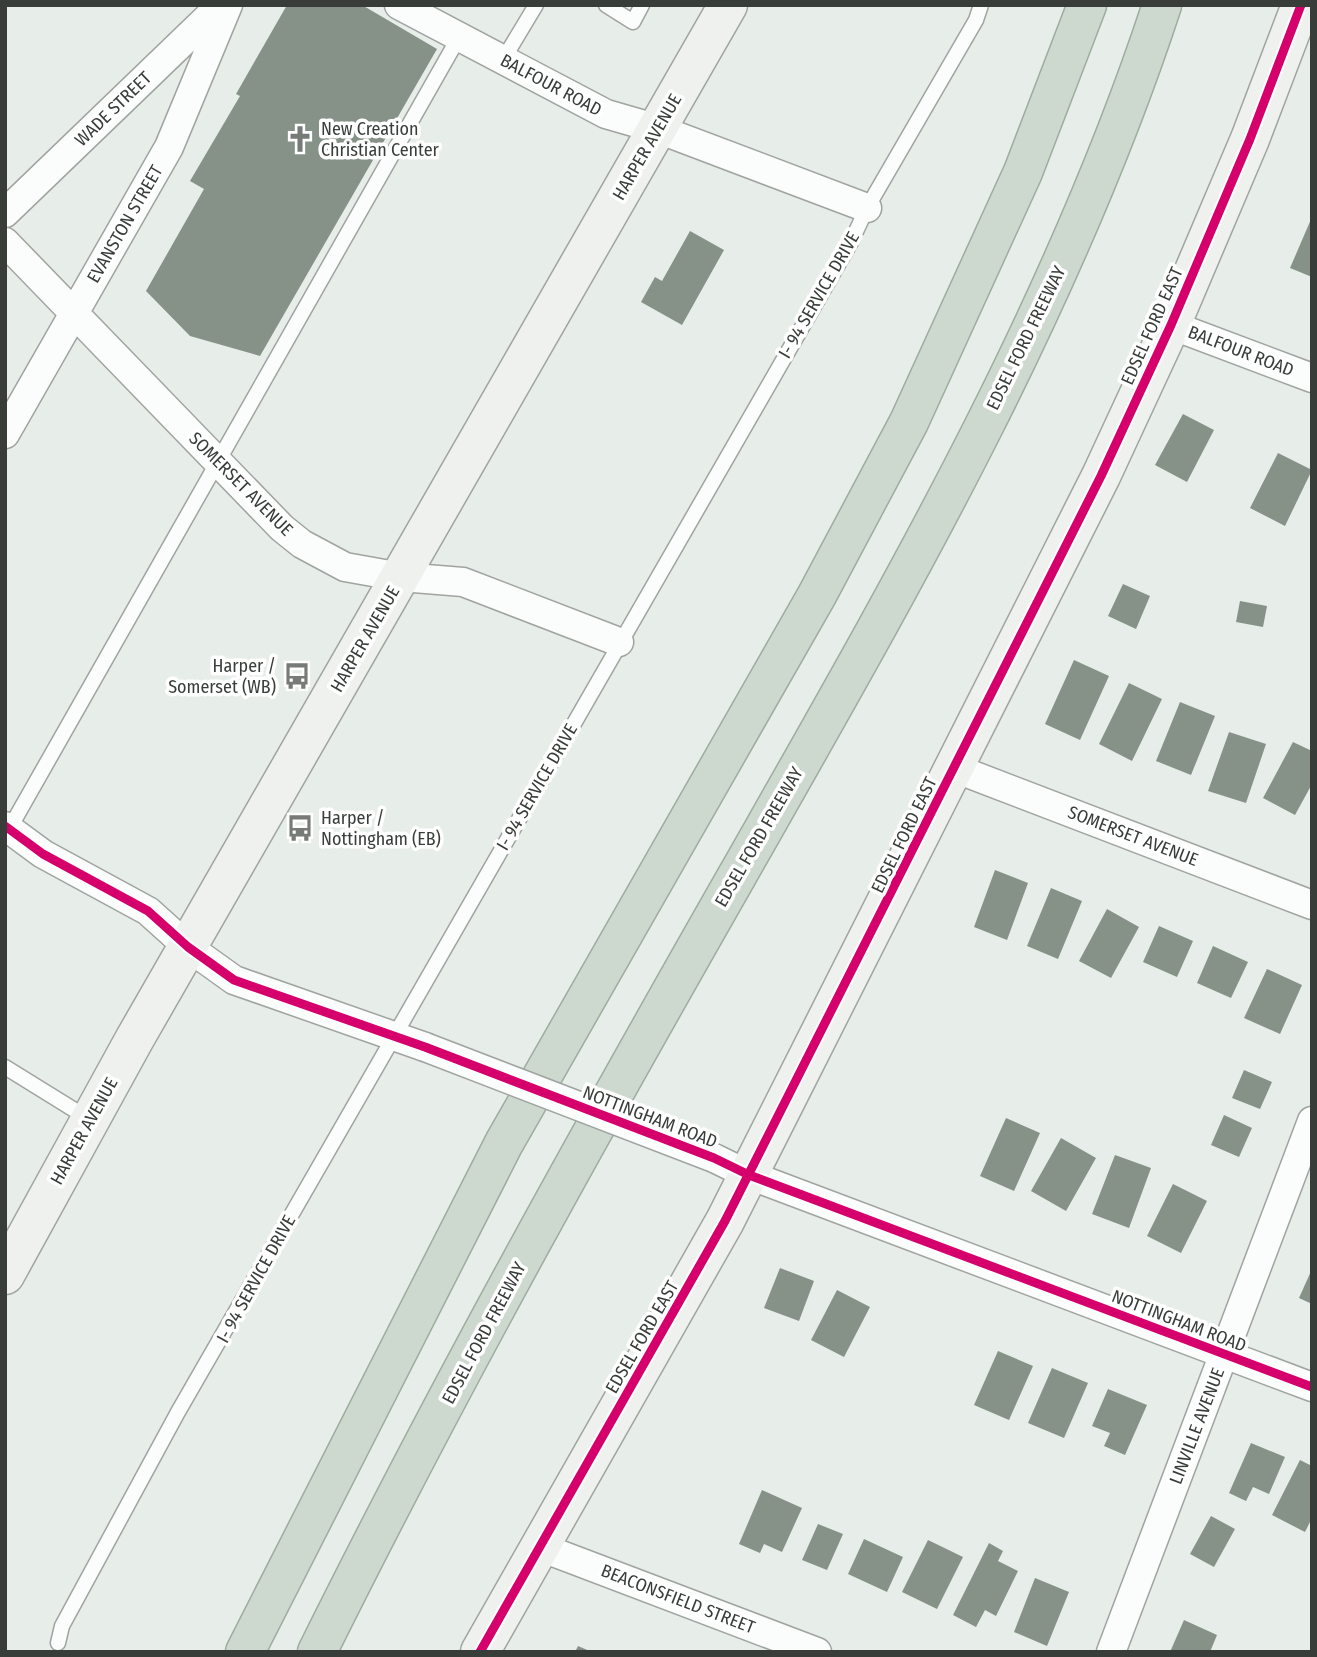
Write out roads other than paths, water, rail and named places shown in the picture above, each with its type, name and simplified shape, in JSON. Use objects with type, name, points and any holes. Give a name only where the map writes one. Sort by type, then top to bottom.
[{"type":"highway","points":[[246,1652],[504,1143],[817,595],[909,422],[1023,172],[1087,5]]},
{"type":"highway","name":"EDSEL FORD FREEWAY","points":[[317,1652],[372,1542],[572,1165],[908,575],[1055,282],[1137,81],[1162,5]]},
{"type":"highway","points":[[1137,81],[1176,5]]},
{"type":"street","name":"WADE STREET","points":[[5,213],[221,5]]},
{"type":"street","name":"EVANSTON STREET","points":[[5,434],[169,147],[228,5]]},
{"type":"street","name":"BALFOUR ROAD","points":[[399,5],[606,114],[658,129],[867,208]]},
{"type":"street","name":"EDSEL FORD EAST","points":[[480,1652],[749,1175],[1101,476],[1171,325],[1250,139],[1301,5]]},
{"type":"street","name":"HARPER AVENUE","points":[[5,1275],[188,947],[658,129],[720,8]]},
{"type":"street","name":"SOMERSET AVENUE","points":[[5,242],[282,528],[302,544],[345,567],[401,577],[463,582],[620,642]]},
{"type":"street","name":"BALFOUR ROAD","points":[[1171,325],[1312,378]]},
{"type":"street","name":"SOMERSET AVENUE","points":[[954,768],[1312,905]]},
{"type":"street","name":"NOTTINGHAM ROAD","points":[[7,831],[43,854],[148,911],[188,947],[234,980],[425,1047],[714,1157],[749,1175],[1312,1387]]},
{"type":"street","name":"LINVILLE AVENUE","points":[[1111,1652],[1312,1121]]},
{"type":"street","name":"BEACONSFIELD STREET","points":[[540,1547],[817,1652]]},
{"type":"lane","points":[[503,60],[536,5]]},
{"type":"lane","points":[[606,5],[633,22],[642,5]]},
{"type":"lane","name":"I- 94 SERVICE DRIVE","points":[[58,1643],[62,1626],[178,1412],[851,242],[867,208],[905,147],[976,20],[981,5]]},
{"type":"lane","points":[[7,831],[459,37]]},
{"type":"lane","points":[[5,1067],[90,1120]]},
{"type":"place","name":"New Creation Christian Center","points":[[300,139]]},
{"type":"place","name":"Harper / Somerset (WB)","points":[[297,676]]},
{"type":"place","name":"Harper / Nottingham (EB)","points":[[300,828]]}]
